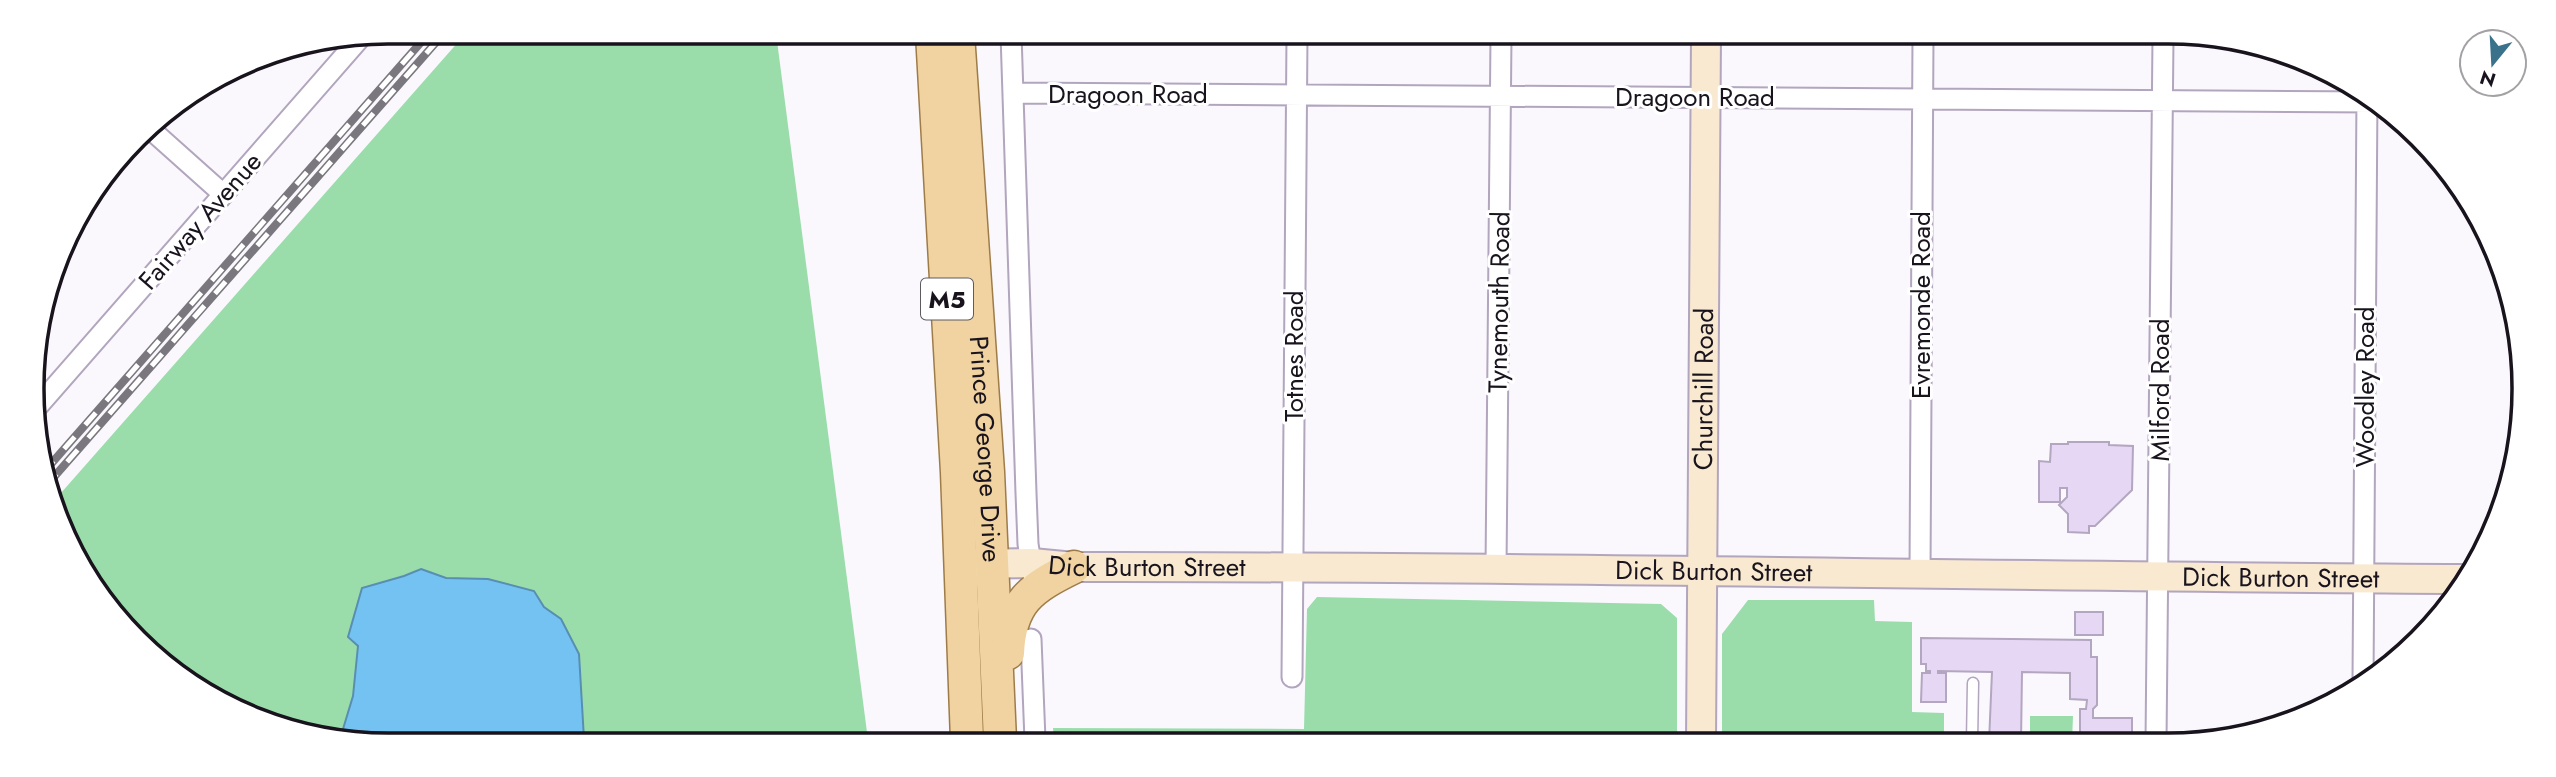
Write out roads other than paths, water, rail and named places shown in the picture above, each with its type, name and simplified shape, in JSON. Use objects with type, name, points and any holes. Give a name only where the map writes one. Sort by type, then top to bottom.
[{"type":"main road","name":"Prince George Drive","points":[[933,44],[967,733]]},
{"type":"main road","name":"Prince George Drive","points":[[959,44],[1002,733]]},
{"type":"main road","points":[[1002,733],[1009,636],[1020,604],[1033,575],[1074,567]]},
{"type":"street","name":"Prince George Drive","points":[[1012,44],[1026,493],[1033,575]]},
{"type":"street","name":"Totnes Road","points":[[1292,677],[1297,44]]},
{"type":"street","name":"Tynemouth Road","points":[[1496,568],[1501,44]]},
{"type":"street","name":"Churchill Road","points":[[1701,733],[1706,44]]},
{"type":"street","name":"Evremonde Road","points":[[1920,573],[1923,44]]},
{"type":"street","name":"Milford Road","points":[[2156,733],[2163,44]]},
{"type":"street","name":"Fairway Avenue","points":[[44,399],[352,46]]},
{"type":"street","name":"Dragoon Road","points":[[1014,93],[2354,99]]},
{"type":"street","name":"Woodley Road","points":[[2363,672],[2370,110]]},
{"type":"street","points":[[156,134],[223,194]]},
{"type":"street","name":"Dick Burton Street","points":[[960,564],[992,564],[1033,575]]},
{"type":"street","name":"Dick Burton Street","points":[[1074,567],[1292,566],[2455,579]]},
{"type":"street","points":[[1031,639],[1035,733]]},
{"type":"lane","points":[[1972,733],[1973,683]]},
{"type":"water","points":[[421,569],[446,578],[488,579],[534,591],[544,607],[561,619],[579,654],[584,733],[366,733],[343,730],[353,696],[358,646],[348,637],[362,588]]},
{"type":"railway","points":[[52,463],[419,44]]},
{"type":"railway","points":[[55,476],[434,44]]}]
